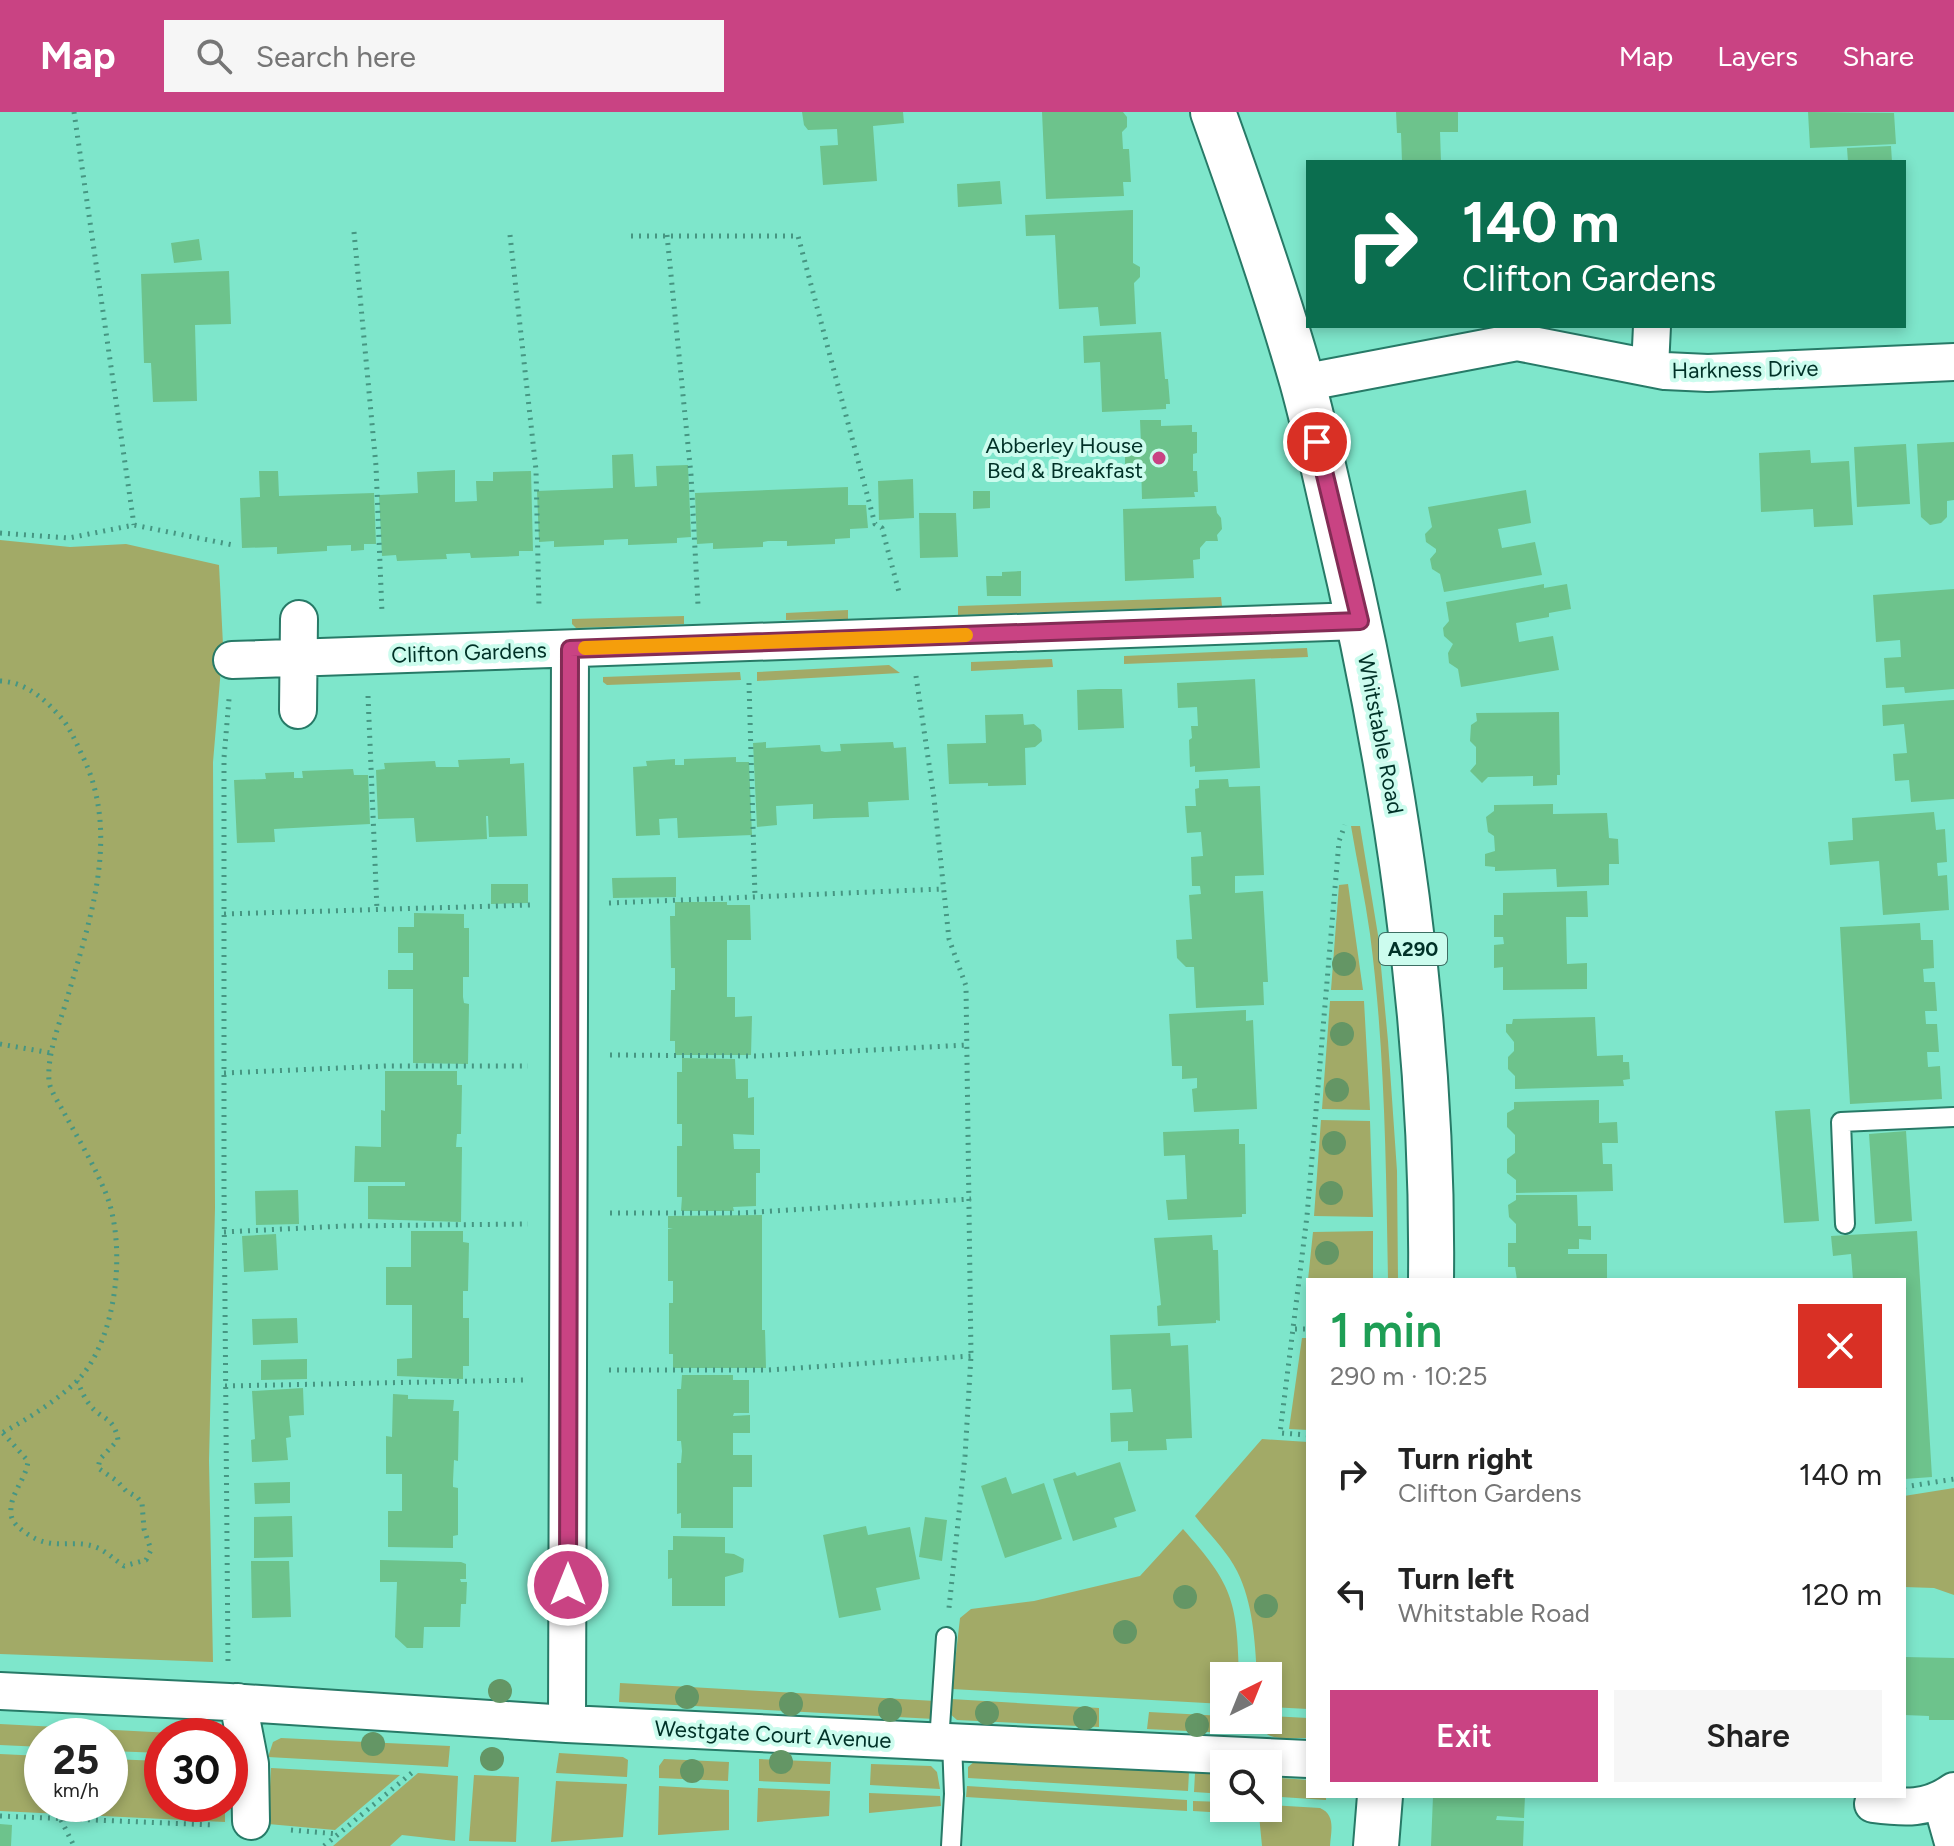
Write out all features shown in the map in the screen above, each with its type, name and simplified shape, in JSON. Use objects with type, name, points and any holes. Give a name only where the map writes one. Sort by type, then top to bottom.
[{"type":"main road","name":"Whitstable Road","points":[[1213,112],[1302,383],[1360,621],[1398,827],[1421,1018],[1428,1115],[1431,1278]]},
{"type":"main road","points":[[1376,1846],[1380,1798]]},
{"type":"street","points":[[1650,368],[1652,328]]},
{"type":"street","name":"Harkness Drive","points":[[1302,383],[1517,342],[1650,368],[1708,373],[1954,362]]},
{"type":"street","points":[[298,710],[299,619]]},
{"type":"street","name":"Clifton Gardens","points":[[232,660],[1360,621]]},
{"type":"street","points":[[555,649],[570,904],[567,1724]]},
{"type":"street","name":"Westgate Court Avenue","points":[[0,1691],[233,1702],[567,1724],[1306,1759]]},
{"type":"street","points":[[233,1702],[250,1764],[250,1825]]},
{"type":"street","points":[[1873,1804],[1924,1807],[1948,1796],[1954,1846]]},
{"type":"lane","points":[[1845,1224],[1841,1122],[1954,1117]]},
{"type":"lane","points":[[946,1637],[946,1742],[954,1794],[951,1846]]},
{"type":"path","points":[[74,112],[134,525]]},
{"type":"path","points":[[354,232],[376,466],[377,910]]},
{"type":"path","points":[[510,235],[555,649]]},
{"type":"path","points":[[667,235],[692,490],[698,613],[689,614],[690,643]]},
{"type":"path","points":[[631,236],[798,236],[875,524],[882,528],[911,637],[934,798],[949,939],[966,986],[971,1356],[965,1456],[946,1637]]},
{"type":"path","points":[[0,533],[69,538],[134,525],[233,545]]},
{"type":"path","points":[[748,642],[755,897]]},
{"type":"path","points":[[232,660],[224,758],[224,1232],[233,1702]]},
{"type":"path","points":[[0,681],[13,681],[46,700],[61,718],[86,762],[99,801],[103,837],[100,878],[51,1053],[49,1084],[106,1191],[118,1254],[111,1312],[101,1344],[77,1381],[35,1413],[1,1433],[28,1461],[27,1473],[12,1499],[11,1516],[16,1526],[45,1544],[98,1548],[124,1566],[146,1560],[151,1550],[144,1529],[142,1503],[98,1468],[100,1459],[118,1440],[116,1430],[108,1418],[91,1408],[77,1381]]},
{"type":"path","points":[[1306,1435],[1280,1433],[1295,1329],[1339,841],[1345,825]]},
{"type":"path","points":[[224,914],[943,889]]},
{"type":"path","points":[[0,1044],[51,1053]]},
{"type":"path","points":[[224,1073],[757,1056],[967,1045]]},
{"type":"path","points":[[224,1232],[740,1213],[971,1199]]},
{"type":"path","points":[[1295,1329],[1306,1329]]},
{"type":"path","points":[[225,1386],[769,1370],[971,1356]]},
{"type":"path","points":[[1906,1487],[1954,1479]]},
{"type":"path","points":[[324,1846],[414,1771]]},
{"type":"path","points":[[0,1816],[24,1818]]},
{"type":"path","points":[[62,1822],[74,1846]]},
{"type":"path","points":[[128,1822],[250,1825],[338,1834]]},
{"type":"green space","points":[[0,540],[70,547],[126,544],[219,565],[223,645],[213,762],[215,1208],[209,1461],[213,1662],[0,1654]]},
{"type":"green space","points":[[1221,597],[1222,606],[958,615],[958,606]]},
{"type":"green space","points":[[848,610],[848,619],[786,620],[786,613]]},
{"type":"green space","points":[[684,616],[684,624],[576,628],[572,624],[572,619]]},
{"type":"green space","points":[[1307,648],[1308,657],[1124,664],[1124,656]]},
{"type":"green space","points":[[1052,659],[1053,667],[971,671],[971,662]]},
{"type":"green space","points":[[889,665],[900,673],[757,681],[757,672]]},
{"type":"green space","points":[[740,672],[741,680],[607,685],[603,682],[603,677]]},
{"type":"green space","points":[[1351,826],[1360,826],[1378,935],[1397,1171],[1398,1278],[1388,1278],[1384,1107],[1370,934]]},
{"type":"green space","points":[[1348,884],[1363,990],[1331,990],[1339,885]]},
{"type":"green space","points":[[1330,1001],[1364,1001],[1370,1110],[1322,1109]]},
{"type":"green space","points":[[1321,1120],[1370,1121],[1373,1217],[1314,1216]]},
{"type":"green space","points":[[1373,1231],[1373,1278],[1308,1278],[1313,1232]]},
{"type":"green space","points":[[1302,1338],[1306,1338],[1306,1430],[1289,1429]]},
{"type":"green space","points":[[1262,1439],[1306,1442],[1306,1709],[1282,1708],[1282,1662],[1256,1662],[1247,1596],[1228,1556],[1195,1516]]},
{"type":"green space","points":[[1954,1488],[1954,1595],[1934,1588],[1906,1587],[1906,1496]]},
{"type":"green space","points":[[1183,1529],[1222,1579],[1233,1610],[1238,1662],[1210,1662],[1210,1703],[952,1689],[960,1618],[971,1609],[1034,1601],[1140,1576]]},
{"type":"green space","points":[[620,1683],[935,1701],[934,1719],[619,1702]]},
{"type":"green space","points":[[951,1699],[1099,1708],[1099,1727],[957,1720],[949,1713]]},
{"type":"green space","points":[[1149,1712],[1210,1715],[1210,1732],[1147,1729]]},
{"type":"green space","points":[[1282,1717],[1306,1718],[1306,1738],[1267,1734],[1282,1734]]},
{"type":"green space","points":[[0,1724],[24,1725],[24,1746],[0,1745]]},
{"type":"green space","points":[[128,1731],[144,1732],[144,1752],[128,1752]]},
{"type":"green space","points":[[281,1738],[450,1746],[448,1767],[268,1757],[273,1742]]},
{"type":"green space","points":[[559,1753],[623,1757],[628,1760],[627,1777],[556,1773]]},
{"type":"green space","points":[[0,1754],[24,1755],[24,1812],[0,1811]]},
{"type":"green space","points":[[664,1759],[729,1762],[728,1781],[659,1778],[659,1766]]},
{"type":"green space","points":[[759,1759],[831,1762],[830,1784],[759,1781]]},
{"type":"green space","points":[[128,1760],[144,1760],[144,1818],[128,1817]]},
{"type":"green space","points":[[975,1761],[1189,1772],[1188,1791],[968,1778],[968,1767]]},
{"type":"green space","points":[[871,1764],[931,1766],[937,1772],[940,1789],[870,1785]]},
{"type":"green space","points":[[271,1768],[400,1775],[335,1830],[268,1824]]},
{"type":"green space","points":[[418,1773],[458,1776],[455,1841],[402,1835],[390,1846],[333,1846]]},
{"type":"green space","points":[[1195,1773],[1210,1774],[1210,1793],[1194,1792]]},
{"type":"green space","points":[[474,1775],[519,1777],[516,1842],[469,1841]]},
{"type":"green space","points":[[1282,1778],[1306,1780],[1306,1798],[1326,1800],[1282,1797]]},
{"type":"green space","points":[[556,1781],[627,1784],[623,1837],[551,1842]]},
{"type":"green space","points":[[659,1786],[729,1790],[729,1830],[658,1835]]},
{"type":"green space","points":[[967,1786],[1187,1800],[1187,1811],[966,1797]]},
{"type":"green space","points":[[758,1788],[830,1791],[829,1816],[757,1822]]},
{"type":"green space","points":[[869,1793],[940,1796],[941,1806],[869,1813]]},
{"type":"green space","points":[[1193,1801],[1210,1802],[1210,1812],[1193,1811]]},
{"type":"green space","points":[[1282,1806],[1320,1808],[1330,1819],[1330,1846],[1262,1846],[1260,1822],[1282,1822]]},
{"type":"building","points":[[802,112],[903,112],[904,123],[873,126],[877,181],[823,185],[820,146],[838,145],[837,129],[808,130]]},
{"type":"building","points":[[1042,112],[1123,112],[1127,117],[1127,127],[1122,132],[1123,149],[1129,149],[1131,182],[1123,182],[1124,196],[1046,199]]},
{"type":"building","points":[[1396,112],[1458,112],[1458,132],[1440,132],[1441,160],[1402,160],[1401,133],[1397,133]]},
{"type":"building","points":[[1808,112],[1894,113],[1896,144],[1810,148]]},
{"type":"building","points":[[1891,146],[1892,160],[1848,160],[1847,148]]},
{"type":"building","points":[[1000,181],[1002,204],[958,207],[957,184]]},
{"type":"building","points":[[1133,210],[1133,263],[1140,267],[1140,277],[1134,283],[1136,324],[1100,326],[1098,307],[1059,309],[1055,235],[1026,236],[1025,215]]},
{"type":"building","points":[[199,239],[202,260],[174,263],[171,243]]},
{"type":"building","points":[[229,271],[231,324],[195,325],[197,401],[153,402],[151,363],[144,363],[141,274]]},
{"type":"building","points":[[1161,332],[1170,404],[1166,404],[1166,409],[1102,412],[1100,362],[1084,363],[1083,336]]},
{"type":"building","name":"Abberley House Bed & Breakfast","points":[[1140,420],[1161,420],[1161,426],[1192,425],[1192,432],[1197,432],[1197,453],[1193,454],[1198,492],[1194,492],[1195,497],[1142,499],[1141,463],[1125,464],[1125,444],[1141,444]]},
{"type":"building","points":[[1954,442],[1954,500],[1947,501],[1947,517],[1941,523],[1930,525],[1921,517],[1917,444]]},
{"type":"building","points":[[1906,444],[1910,504],[1857,507],[1854,447]]},
{"type":"building","points":[[1810,450],[1811,463],[1849,461],[1853,525],[1814,527],[1813,509],[1761,512],[1759,453]]},
{"type":"building","points":[[633,454],[635,487],[657,486],[656,466],[688,465],[691,537],[677,538],[677,543],[628,545],[628,539],[604,540],[604,545],[554,547],[554,541],[539,542],[537,491],[613,488],[612,455]]},
{"type":"building","points":[[455,470],[455,502],[477,501],[476,481],[493,481],[493,472],[531,471],[533,551],[519,551],[519,556],[471,558],[470,553],[446,554],[447,559],[397,561],[396,555],[382,556],[379,495],[418,493],[417,472]]},
{"type":"building","points":[[259,471],[278,471],[279,496],[374,493],[376,544],[364,544],[364,550],[351,551],[351,545],[327,546],[327,551],[277,554],[277,547],[242,548],[240,498],[260,497]]},
{"type":"building","points":[[913,479],[914,518],[879,520],[878,481]]},
{"type":"building","points":[[848,487],[848,505],[866,505],[868,528],[850,529],[850,538],[835,539],[835,544],[787,546],[787,541],[768,541],[763,542],[763,547],[713,549],[713,543],[697,544],[695,493]]},
{"type":"building","points":[[1526,490],[1531,523],[1498,529],[1502,548],[1535,542],[1542,575],[1444,592],[1440,574],[1432,569],[1430,559],[1436,549],[1426,542],[1425,534],[1432,527],[1428,507]]},
{"type":"building","points":[[973,491],[990,491],[990,508],[973,509]]},
{"type":"building","points":[[1216,506],[1222,529],[1217,535],[1218,541],[1206,541],[1200,548],[1200,559],[1193,560],[1194,578],[1125,581],[1123,509]]},
{"type":"building","points":[[919,513],[956,513],[958,557],[920,558]]},
{"type":"building","points":[[1021,571],[1021,596],[987,596],[986,576]]},
{"type":"building","points":[[1544,584],[1544,588],[1567,584],[1571,609],[1516,623],[1519,642],[1553,636],[1559,670],[1461,687],[1458,669],[1449,663],[1448,653],[1453,644],[1444,636],[1443,628],[1449,621],[1446,602]]},
{"type":"building","points":[[1954,589],[1954,689],[1905,693],[1904,687],[1886,688],[1884,658],[1901,657],[1900,640],[1876,642],[1873,595]]},
{"type":"building","points":[[1255,679],[1260,768],[1195,772],[1195,766],[1190,767],[1189,740],[1192,738],[1191,726],[1198,726],[1197,707],[1178,708],[1177,683]]},
{"type":"building","points":[[1122,689],[1124,728],[1078,730],[1077,690]]},
{"type":"building","points":[[1954,700],[1954,799],[1911,802],[1909,780],[1895,781],[1893,754],[1907,753],[1904,724],[1883,726],[1882,705]]},
{"type":"building","points":[[1559,712],[1560,775],[1557,775],[1557,785],[1533,786],[1533,776],[1488,777],[1482,783],[1470,771],[1476,764],[1476,747],[1470,741],[1471,725],[1477,721],[1476,713]]},
{"type":"building","points":[[1023,714],[1024,725],[1034,724],[1041,730],[1042,741],[1035,747],[1025,748],[1026,785],[949,784],[947,744],[986,743],[985,715]]},
{"type":"building","points":[[766,742],[766,748],[820,745],[821,751],[825,752],[841,751],[840,744],[893,742],[894,748],[906,747],[909,800],[868,802],[869,817],[813,819],[813,804],[776,806],[777,825],[757,827],[753,743]]},
{"type":"building","points":[[736,757],[736,762],[749,762],[752,835],[678,838],[677,818],[659,819],[660,835],[636,836],[633,767],[647,766],[646,761],[675,759],[675,765],[684,765],[684,759]]},
{"type":"building","points":[[510,758],[510,764],[524,763],[527,836],[489,837],[486,816],[487,839],[416,842],[414,818],[378,819],[376,770],[385,769],[384,763],[435,761],[436,767],[459,767],[458,760]]},
{"type":"building","points":[[353,769],[354,775],[368,775],[370,824],[274,829],[275,842],[237,843],[234,780],[266,779],[265,773],[294,772],[294,778],[303,778],[302,771]]},
{"type":"building","points":[[1228,779],[1229,787],[1260,786],[1264,875],[1235,876],[1235,893],[1263,891],[1268,982],[1263,982],[1264,1005],[1196,1008],[1194,967],[1186,967],[1177,958],[1176,940],[1192,939],[1189,895],[1201,894],[1200,886],[1192,886],[1191,857],[1203,856],[1201,832],[1187,833],[1185,806],[1196,806],[1195,789],[1199,788],[1199,780]]},
{"type":"building","points":[[1553,804],[1553,814],[1607,813],[1609,838],[1618,839],[1619,864],[1609,864],[1609,885],[1557,887],[1556,869],[1495,871],[1495,867],[1485,866],[1485,854],[1495,851],[1494,836],[1488,832],[1486,817],[1494,811],[1494,805]]},
{"type":"building","points":[[1934,812],[1936,830],[1945,829],[1947,862],[1937,863],[1938,876],[1947,875],[1949,910],[1883,915],[1879,861],[1830,865],[1828,842],[1853,840],[1852,818]]},
{"type":"building","points":[[676,877],[676,897],[613,898],[612,878]]},
{"type":"building","points":[[491,884],[528,884],[528,903],[491,904]]},
{"type":"building","points":[[1587,891],[1588,917],[1566,917],[1567,964],[1587,963],[1587,989],[1503,990],[1503,967],[1494,968],[1494,945],[1504,944],[1503,937],[1494,937],[1494,915],[1503,915],[1503,893]]},
{"type":"building","points":[[675,902],[750,905],[751,940],[727,940],[727,997],[735,997],[735,1017],[752,1016],[751,1055],[675,1055],[675,1041],[670,1041],[671,990],[675,990],[675,968],[671,968],[670,916],[675,916]]},
{"type":"building","points":[[414,913],[464,914],[464,928],[469,928],[469,977],[463,977],[464,1003],[469,1004],[468,1064],[413,1063],[413,989],[388,989],[388,970],[413,970],[413,953],[398,953],[398,927],[414,927]]},
{"type":"building","points":[[1920,923],[1921,940],[1933,940],[1934,968],[1923,969],[1924,982],[1935,982],[1937,1011],[1925,1011],[1926,1024],[1937,1024],[1939,1052],[1927,1052],[1928,1067],[1940,1066],[1942,1099],[1850,1104],[1840,927]]},
{"type":"building","points":[[1246,1010],[1246,1021],[1253,1020],[1257,1109],[1194,1112],[1192,1089],[1197,1088],[1197,1078],[1182,1079],[1182,1066],[1172,1066],[1169,1014]]},
{"type":"building","points":[[1595,1017],[1597,1056],[1623,1055],[1623,1062],[1629,1062],[1630,1079],[1623,1080],[1624,1086],[1515,1089],[1515,1076],[1508,1069],[1508,1057],[1514,1051],[1514,1042],[1506,1032],[1506,1024],[1512,1024],[1513,1019]]},
{"type":"building","points":[[682,1058],[735,1059],[736,1079],[748,1079],[748,1098],[754,1097],[754,1135],[733,1134],[734,1149],[760,1149],[756,1206],[733,1207],[734,1211],[681,1211],[682,1197],[677,1197],[677,1146],[682,1146],[682,1124],[677,1124],[677,1072],[682,1072]]},
{"type":"building","points":[[385,1071],[457,1071],[457,1085],[462,1085],[461,1134],[457,1134],[456,1147],[462,1147],[461,1222],[368,1219],[368,1186],[405,1186],[405,1182],[354,1182],[355,1146],[381,1147]]},
{"type":"building","points":[[1599,1100],[1599,1123],[1617,1122],[1618,1143],[1602,1143],[1603,1164],[1612,1164],[1613,1191],[1516,1193],[1516,1180],[1507,1173],[1507,1159],[1515,1153],[1515,1135],[1507,1127],[1507,1113],[1514,1109],[1514,1102]]},
{"type":"building","points":[[1810,1109],[1819,1221],[1784,1223],[1775,1111]]},
{"type":"building","points":[[1239,1129],[1239,1144],[1245,1144],[1246,1214],[1242,1217],[1168,1220],[1166,1200],[1187,1199],[1185,1155],[1164,1156],[1163,1132]]},
{"type":"building","points":[[1906,1131],[1912,1221],[1875,1224],[1869,1134]]},
{"type":"building","points":[[298,1190],[299,1224],[256,1225],[255,1191]]},
{"type":"building","points":[[1516,1195],[1577,1195],[1578,1226],[1591,1226],[1591,1240],[1579,1239],[1579,1249],[1568,1249],[1568,1254],[1607,1254],[1607,1278],[1517,1278],[1515,1267],[1508,1267],[1508,1243],[1516,1243],[1516,1224],[1509,1217],[1508,1205],[1516,1200]]},
{"type":"building","points":[[762,1215],[762,1330],[765,1330],[766,1368],[673,1368],[673,1354],[669,1354],[669,1303],[673,1303],[673,1281],[668,1281],[668,1229],[673,1228],[668,1228],[668,1216]]},
{"type":"building","points":[[411,1231],[463,1231],[463,1242],[469,1243],[468,1291],[463,1291],[463,1318],[469,1318],[469,1366],[463,1366],[463,1379],[397,1376],[397,1359],[412,1358],[412,1305],[386,1305],[386,1267],[411,1267]]},
{"type":"building","points":[[1917,1231],[1932,1477],[1906,1479],[1906,1278],[1853,1278],[1851,1254],[1833,1256],[1831,1236]]},
{"type":"building","points":[[276,1234],[278,1270],[244,1272],[242,1236]]},
{"type":"building","points":[[1212,1235],[1213,1250],[1218,1250],[1220,1321],[1158,1326],[1157,1306],[1161,1305],[1154,1238]]},
{"type":"building","points":[[297,1318],[298,1343],[253,1345],[252,1319]]},
{"type":"building","points":[[1170,1333],[1171,1346],[1188,1345],[1192,1438],[1166,1439],[1167,1450],[1128,1451],[1128,1441],[1111,1442],[1110,1413],[1133,1412],[1131,1389],[1112,1390],[1110,1335]]},
{"type":"building","points":[[307,1359],[307,1379],[261,1380],[261,1360]]},
{"type":"building","points":[[682,1375],[733,1375],[733,1380],[749,1380],[749,1413],[734,1413],[733,1416],[750,1415],[750,1433],[733,1433],[733,1455],[752,1455],[752,1487],[733,1487],[733,1528],[681,1528],[681,1513],[677,1514],[677,1463],[681,1463],[682,1451],[681,1441],[677,1441],[677,1389],[681,1389]]},
{"type":"building","points":[[303,1388],[304,1415],[289,1416],[291,1437],[286,1438],[288,1460],[252,1462],[251,1440],[255,1439],[252,1391]]},
{"type":"building","points":[[393,1394],[408,1395],[408,1399],[454,1400],[453,1411],[459,1411],[458,1461],[454,1460],[453,1481],[453,1487],[458,1488],[458,1535],[453,1536],[453,1548],[388,1547],[388,1511],[402,1511],[402,1474],[386,1474],[386,1436],[392,1437]]},
{"type":"building","points":[[1120,1462],[1136,1511],[1114,1518],[1117,1527],[1073,1541],[1053,1479],[1075,1472],[1077,1476]]},
{"type":"building","points":[[1006,1477],[1012,1494],[1044,1483],[1062,1539],[1005,1558],[981,1486]]},
{"type":"building","points":[[290,1482],[290,1503],[255,1504],[254,1483]]},
{"type":"building","points":[[292,1516],[293,1557],[254,1558],[254,1517]]},
{"type":"building","points":[[925,1517],[947,1520],[942,1561],[919,1557]]},
{"type":"building","points":[[866,1526],[868,1535],[910,1527],[920,1579],[876,1588],[881,1610],[839,1618],[823,1535]]},
{"type":"building","points":[[673,1536],[725,1537],[725,1553],[744,1559],[743,1572],[725,1577],[725,1606],[672,1606],[668,1550],[673,1550]]},
{"type":"building","points":[[380,1560],[466,1564],[466,1579],[460,1579],[467,1582],[466,1604],[461,1604],[460,1627],[424,1627],[423,1648],[407,1648],[395,1637],[397,1582],[380,1582]]},
{"type":"building","points":[[251,1561],[289,1561],[291,1617],[252,1618]]},
{"type":"building","points":[[1906,1657],[1954,1658],[1954,1720],[1929,1720],[1929,1716],[1906,1715]]},
{"type":"building","points":[[1433,1798],[1525,1798],[1524,1818],[1497,1816],[1496,1820],[1524,1821],[1523,1846],[1431,1846]]},
{"type":"building","points":[[0,1824],[12,1825],[11,1846],[0,1846]]},
{"type":"slow traffic","points":[[585,648],[966,635]]},
{"type":"place","name":"Abberley House Bed & Breakfast","points":[[1159,458]]},
{"type":"route","points":[[568,1585],[570,649],[1360,621],[1317,442]]}]
